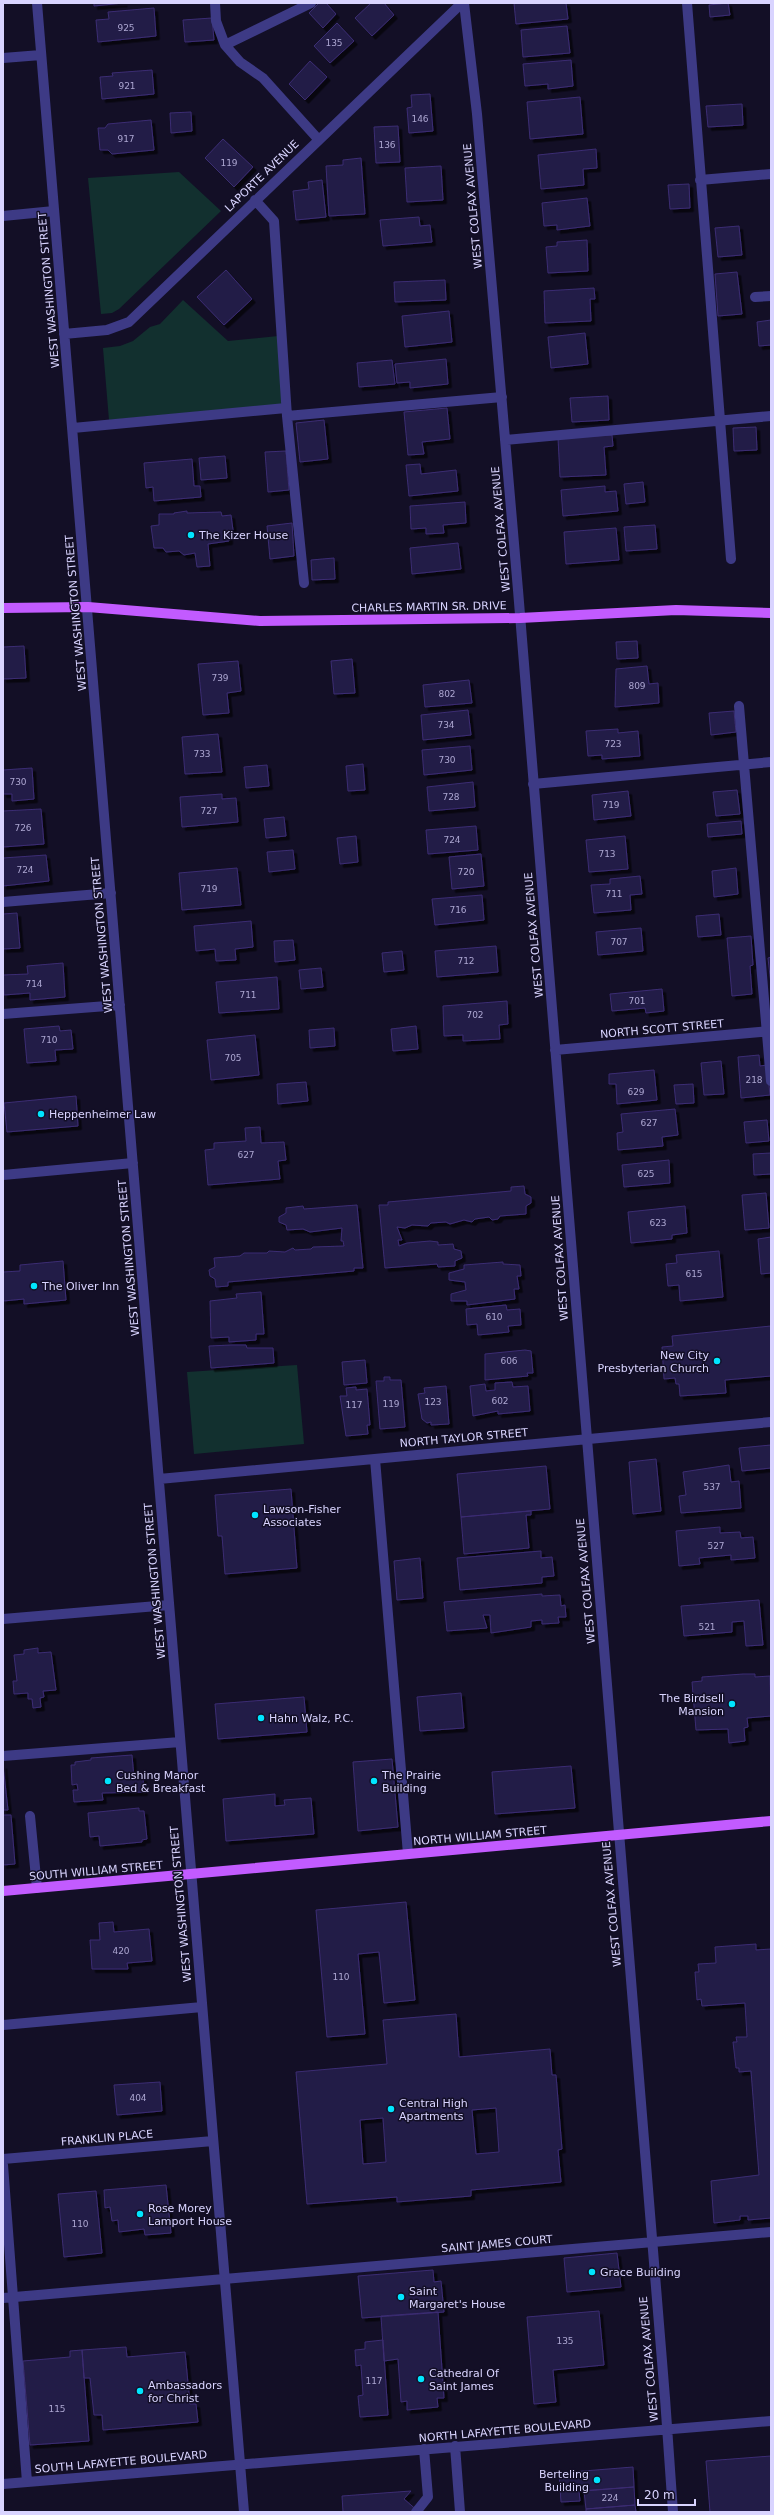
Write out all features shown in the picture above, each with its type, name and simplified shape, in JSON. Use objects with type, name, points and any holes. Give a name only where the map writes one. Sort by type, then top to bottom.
[{"type":"main road","name":"CHARLES MARTIN SR. DRIVE","points":[[3,608],[88,608],[260,621],[520,618],[676,610],[771,613]]},
{"type":"main road","name":"NORTH WILLIAM STREET","points":[[190,1874],[771,1821]]},
{"type":"main road","name":"SOUTH WILLIAM STREET","points":[[3,1891],[190,1874]]},
{"type":"street","name":"WEST WASHINGTON STREET","points":[[37,3],[88,608],[190,1874],[244,2512]]},
{"type":"street","points":[[215,3],[216,21],[225,45],[240,62],[263,78],[318,140]]},
{"type":"street","points":[[225,45],[311,3]]},
{"type":"street","name":"LAPORTE AVENUE","points":[[64,334],[107,330],[129,322],[463,3]]},
{"type":"street","name":"WEST COLFAX AVENUE","points":[[463,3],[477,114],[502,397],[673,2512]]},
{"type":"street","points":[[687,3],[731,559]]},
{"type":"street","points":[[3,58],[41,55]]},
{"type":"street","points":[[700,180],[771,174]]},
{"type":"street","points":[[255,200],[274,222],[286,412],[304,583]]},
{"type":"street","points":[[3,216],[54,211]]},
{"type":"street","points":[[755,297],[771,296]]},
{"type":"street","points":[[73,428],[502,397]]},
{"type":"street","points":[[505,440],[771,416]]},
{"type":"street","points":[[739,706],[769,1032],[771,1080]]},
{"type":"street","points":[[533,784],[771,762]]},
{"type":"street","points":[[3,902],[111,893]]},
{"type":"street","points":[[3,1014],[120,1005]]},
{"type":"street","name":"NORTH SCOTT STREET","points":[[555,1050],[769,1032]]},
{"type":"street","points":[[3,1175],[133,1163]]},
{"type":"street","name":"NORTH TAYLOR STREET","points":[[158,1479],[771,1422]]},
{"type":"street","points":[[375,1459],[408,1854]]},
{"type":"street","points":[[3,1619],[169,1604]]},
{"type":"street","points":[[3,1756],[180,1742]]},
{"type":"street","points":[[30,1816],[37,1888]]},
{"type":"street","points":[[3,2025],[202,2007]]},
{"type":"street","name":"FRANKLIN PLACE","points":[[3,2159],[213,2141]]},
{"type":"street","points":[[3,2165],[8,2298],[27,2482]]},
{"type":"street","name":"SAINT JAMES COURT","points":[[8,2298],[771,2232]]},
{"type":"street","name":"NORTH LAFAYETTE BOULEVARD","points":[[240,2465],[771,2421]]},
{"type":"street","points":[[455,2446],[460,2512]]},
{"type":"street","points":[[416,2512],[428,2497],[424,2449]]},
{"type":"street","name":"SOUTH LAFAYETTE BOULEVARD","points":[[3,2484],[240,2465]]},
{"type":"green space","points":[[179,172],[221,211],[119,309],[112,313],[101,314],[88,178]]},
{"type":"green space","points":[[183,300],[228,341],[278,336],[283,404],[109,420],[103,348],[120,346],[133,341],[150,327],[160,324]]},
{"type":"green space","points":[[297,1365],[304,1444],[194,1454],[187,1372]]},
{"type":"building","points":[[94,3],[124,3],[94,6]]},
{"type":"building","points":[[319,3],[326,3],[336,14],[323,28],[309,13]]},
{"type":"building","points":[[371,3],[384,3],[394,15],[372,36],[355,18]]},
{"type":"building","points":[[514,3],[566,3],[568,19],[516,24]]},
{"type":"building","points":[[728,3],[730,15],[710,17],[709,5]]},
{"type":"building","points":[[154,8],[156,36],[98,42],[96,20],[109,19],[108,12]]},
{"type":"building","points":[[212,18],[214,40],[185,42],[183,20]]},
{"type":"building","points":[[337,23],[354,41],[330,63],[314,46]]},
{"type":"building","points":[[567,26],[570,53],[523,57],[521,30]]},
{"type":"building","points":[[571,60],[573,86],[548,89],[548,84],[525,86],[523,64]]},
{"type":"building","points":[[310,61],[327,77],[305,100],[289,84]]},
{"type":"building","points":[[152,70],[154,94],[102,99],[100,77],[113,76],[112,73]]},
{"type":"building","points":[[430,94],[433,131],[409,133],[407,108],[412,107],[411,95]]},
{"type":"building","points":[[580,97],[583,134],[530,139],[527,102]]},
{"type":"building","points":[[742,104],[743,125],[708,127],[706,106]]},
{"type":"building","points":[[191,112],[192,131],[171,133],[170,113]]},
{"type":"building","points":[[151,120],[154,150],[112,154],[108,150],[100,150],[98,128],[105,128],[108,124]]},
{"type":"building","points":[[398,126],[400,162],[376,163],[374,127]]},
{"type":"building","points":[[223,139],[253,167],[234,187],[205,158]]},
{"type":"building","points":[[596,149],[597,168],[583,169],[584,185],[541,189],[538,155]]},
{"type":"building","points":[[361,158],[365,214],[329,216],[326,166],[343,165],[343,160]]},
{"type":"building","points":[[441,166],[443,200],[407,202],[405,168]]},
{"type":"building","points":[[322,180],[326,217],[296,220],[293,191],[309,189],[308,182]]},
{"type":"building","points":[[689,184],[690,208],[670,209],[668,185]]},
{"type":"building","points":[[587,198],[590,226],[557,230],[557,225],[544,226],[542,203]]},
{"type":"building","points":[[419,217],[420,226],[430,225],[432,242],[383,246],[380,220]]},
{"type":"building","points":[[739,226],[742,255],[718,257],[715,228]]},
{"type":"building","points":[[587,240],[588,271],[548,273],[546,247],[557,246],[557,242]]},
{"type":"building","points":[[226,270],[252,299],[224,325],[197,297]]},
{"type":"building","points":[[737,272],[742,314],[718,316],[715,274]]},
{"type":"building","points":[[445,280],[446,300],[395,302],[394,282]]},
{"type":"building","points":[[594,288],[595,299],[590,299],[591,321],[545,323],[544,291]]},
{"type":"building","points":[[449,311],[452,342],[405,347],[402,316]]},
{"type":"building","points":[[771,320],[771,345],[759,346],[757,322]]},
{"type":"building","points":[[585,333],[588,364],[551,368],[548,337]]},
{"type":"building","points":[[446,359],[448,384],[410,388],[410,382],[397,383],[395,364]]},
{"type":"building","points":[[392,360],[395,384],[359,387],[357,363]]},
{"type":"building","points":[[608,396],[609,420],[572,422],[570,398]]},
{"type":"building","points":[[447,408],[450,439],[422,442],[424,454],[408,455],[404,412]]},
{"type":"building","points":[[324,420],[328,459],[300,462],[296,423]]},
{"type":"building","points":[[756,427],[757,450],[734,451],[733,428]]},
{"type":"building","points":[[612,435],[613,446],[604,447],[606,475],[560,477],[558,438]]},
{"type":"building","points":[[286,451],[289,490],[268,492],[265,452]]},
{"type":"building","points":[[225,456],[227,478],[201,480],[199,458]]},
{"type":"building","points":[[192,459],[194,486],[200,486],[201,497],[154,501],[153,487],[146,488],[144,463]]},
{"type":"building","points":[[420,464],[421,474],[456,470],[458,491],[409,496],[406,465]]},
{"type":"building","points":[[643,482],[645,502],[626,504],[624,484]]},
{"type":"building","points":[[605,486],[605,492],[616,491],[618,511],[563,516],[561,490]]},
{"type":"building","points":[[465,502],[466,523],[443,525],[444,533],[426,534],[426,528],[411,529],[410,506]]},
{"type":"building","name":"The Kizer House","points":[[187,511],[187,513],[221,512],[222,516],[231,515],[233,530],[229,530],[229,541],[208,544],[210,566],[197,567],[195,553],[184,555],[179,551],[166,552],[163,548],[154,548],[151,526],[159,525],[159,514],[174,514]]},
{"type":"building","points":[[292,523],[294,556],[270,559],[267,526]]},
{"type":"building","points":[[655,525],[657,549],[626,551],[624,527]]},
{"type":"building","points":[[616,528],[619,560],[566,564],[564,532]]},
{"type":"building","points":[[458,543],[461,569],[412,574],[410,548]]},
{"type":"building","points":[[334,558],[335,579],[312,580],[311,560]]},
{"type":"building","points":[[637,641],[638,658],[617,659],[616,642]]},
{"type":"building","points":[[24,646],[26,678],[3,679],[3,647]]},
{"type":"building","points":[[352,659],[355,693],[334,694],[331,661]]},
{"type":"building","points":[[238,661],[241,691],[227,693],[229,713],[203,715],[198,664]]},
{"type":"building","points":[[647,666],[649,684],[658,683],[659,703],[615,707],[616,669]]},
{"type":"building","points":[[469,680],[472,703],[425,707],[423,685]]},
{"type":"building","points":[[468,710],[471,735],[423,740],[421,715]]},
{"type":"building","points":[[734,711],[736,732],[711,735],[709,713]]},
{"type":"building","points":[[618,729],[618,733],[638,731],[640,756],[602,759],[602,755],[588,756],[586,731]]},
{"type":"building","points":[[218,734],[222,772],[185,774],[182,737]]},
{"type":"building","points":[[470,746],[472,770],[424,775],[422,750]]},
{"type":"building","points":[[363,764],[365,790],[348,791],[346,766]]},
{"type":"building","points":[[267,765],[269,786],[246,788],[244,767]]},
{"type":"building","points":[[32,768],[34,799],[12,801],[12,794],[3,794],[3,770]]},
{"type":"building","points":[[473,782],[475,807],[429,811],[427,787]]},
{"type":"building","points":[[737,790],[740,814],[716,816],[713,792]]},
{"type":"building","points":[[628,791],[631,816],[594,820],[592,795]]},
{"type":"building","points":[[222,794],[222,799],[236,798],[238,822],[182,827],[180,797]]},
{"type":"building","points":[[41,809],[44,844],[3,847],[3,811]]},
{"type":"building","points":[[284,817],[286,836],[266,838],[264,819]]},
{"type":"building","points":[[741,821],[742,834],[708,837],[707,824]]},
{"type":"building","points":[[476,826],[478,850],[428,854],[426,830]]},
{"type":"building","points":[[356,836],[358,862],[340,864],[337,838]]},
{"type":"building","points":[[625,836],[628,869],[589,872],[586,840]]},
{"type":"building","points":[[293,850],[295,869],[269,872],[267,852]]},
{"type":"building","points":[[481,854],[484,886],[452,889],[449,857]]},
{"type":"building","points":[[46,855],[49,881],[3,886],[3,858]]},
{"type":"building","points":[[237,868],[241,905],[182,910],[179,873]]},
{"type":"building","points":[[736,868],[738,894],[714,897],[712,871]]},
{"type":"building","points":[[640,876],[642,894],[630,895],[631,910],[594,913],[591,885],[610,884],[610,879]]},
{"type":"building","points":[[482,895],[484,920],[435,925],[432,899]]},
{"type":"building","points":[[17,913],[20,948],[3,949],[3,914]]},
{"type":"building","points":[[719,914],[721,935],[698,937],[696,916]]},
{"type":"building","points":[[251,921],[253,947],[235,949],[236,960],[216,961],[215,949],[196,951],[194,926]]},
{"type":"building","points":[[641,928],[643,951],[598,955],[596,932]]},
{"type":"building","points":[[751,936],[753,965],[750,966],[752,994],[732,996],[727,938]]},
{"type":"building","points":[[293,940],[295,960],[275,962],[274,941]]},
{"type":"building","points":[[496,946],[498,972],[437,977],[435,951]]},
{"type":"building","points":[[402,951],[404,970],[384,972],[382,953]]},
{"type":"building","points":[[771,957],[771,985],[768,958]]},
{"type":"building","points":[[63,963],[65,997],[30,1000],[30,993],[4,995],[3,975],[28,974],[27,966]]},
{"type":"building","points":[[321,968],[323,987],[301,989],[299,970]]},
{"type":"building","points":[[277,977],[279,1009],[219,1013],[216,982]]},
{"type":"building","points":[[662,989],[664,1011],[646,1013],[645,1008],[612,1011],[610,994]]},
{"type":"building","points":[[507,1001],[508,1024],[499,1025],[500,1039],[463,1041],[463,1035],[444,1036],[443,1006]]},
{"type":"building","points":[[59,1026],[60,1031],[71,1030],[73,1049],[55,1050],[56,1061],[27,1063],[24,1029]]},
{"type":"building","points":[[416,1026],[418,1049],[393,1051],[391,1029]]},
{"type":"building","points":[[334,1028],[335,1046],[310,1048],[309,1030]]},
{"type":"building","points":[[255,1035],[259,1075],[211,1080],[207,1040]]},
{"type":"building","points":[[759,1055],[760,1066],[767,1065],[770,1095],[741,1098],[738,1057]]},
{"type":"building","points":[[721,1061],[724,1094],[704,1095],[701,1063]]},
{"type":"building","points":[[654,1070],[657,1100],[617,1104],[616,1084],[609,1084],[609,1074]]},
{"type":"building","points":[[306,1082],[308,1101],[278,1104],[277,1084]]},
{"type":"building","points":[[693,1084],[694,1103],[676,1104],[674,1085]]},
{"type":"building","name":"Heppenheimer Law","points":[[76,1096],[78,1126],[7,1132],[4,1103]]},
{"type":"building","points":[[675,1109],[678,1135],[662,1137],[663,1146],[618,1150],[617,1133],[623,1132],[621,1114]]},
{"type":"building","points":[[767,1120],[769,1141],[746,1143],[744,1122]]},
{"type":"building","points":[[260,1127],[261,1143],[284,1142],[286,1160],[278,1161],[280,1179],[208,1185],[205,1150],[214,1149],[214,1143],[246,1141],[245,1128]]},
{"type":"building","points":[[771,1153],[771,1174],[754,1175],[753,1154]]},
{"type":"building","points":[[669,1160],[670,1183],[624,1187],[622,1165]]},
{"type":"building","points":[[524,1186],[525,1194],[531,1197],[531,1203],[526,1206],[526,1214],[500,1216],[498,1219],[492,1220],[489,1217],[475,1219],[472,1222],[464,1220],[450,1224],[446,1222],[431,1223],[428,1226],[412,1225],[405,1228],[397,1227],[402,1240],[398,1240],[399,1246],[407,1243],[430,1241],[438,1242],[438,1245],[453,1244],[454,1249],[461,1251],[462,1258],[455,1261],[455,1266],[438,1267],[437,1264],[385,1268],[379,1205],[388,1205],[388,1202],[511,1191],[511,1187]]},
{"type":"building","points":[[766,1193],[769,1228],[745,1230],[742,1195]]},
{"type":"building","points":[[357,1205],[363,1268],[354,1268],[354,1271],[228,1282],[228,1286],[216,1287],[215,1279],[210,1276],[209,1270],[215,1267],[214,1258],[240,1256],[244,1253],[267,1253],[269,1251],[285,1252],[293,1248],[295,1250],[311,1249],[313,1247],[344,1246],[343,1241],[341,1241],[342,1228],[310,1232],[303,1229],[287,1230],[286,1225],[279,1222],[279,1217],[286,1213],[286,1208],[303,1206],[304,1209]]},
{"type":"building","points":[[685,1206],[687,1233],[672,1235],[672,1239],[631,1243],[628,1212]]},
{"type":"building","points":[[771,1237],[771,1273],[761,1274],[758,1239]]},
{"type":"building","points":[[719,1251],[723,1297],[680,1301],[679,1285],[668,1286],[666,1264],[677,1263],[676,1255]]},
{"type":"building","name":"The Oliver Inn","points":[[63,1261],[66,1300],[24,1304],[24,1299],[3,1301],[3,1272],[20,1271],[20,1265]]},
{"type":"building","points":[[503,1262],[503,1264],[520,1265],[521,1276],[517,1276],[519,1289],[514,1289],[515,1299],[467,1305],[467,1301],[451,1301],[451,1294],[466,1290],[465,1282],[449,1280],[449,1273],[464,1269],[464,1265]]},
{"type":"building","points":[[261,1292],[264,1334],[256,1334],[256,1340],[229,1342],[229,1337],[211,1338],[210,1301],[237,1298],[236,1294]]},
{"type":"building","points":[[506,1305],[507,1310],[520,1309],[521,1325],[508,1326],[509,1332],[478,1335],[477,1324],[467,1325],[466,1309]]},
{"type":"building","name":"New City Presbyterian Church","points":[[771,1326],[771,1376],[725,1380],[726,1393],[680,1396],[679,1384],[676,1384],[675,1378],[664,1379],[662,1347],[673,1346],[672,1336]]},
{"type":"building","points":[[246,1345],[247,1348],[273,1348],[274,1363],[211,1368],[209,1346]]},
{"type":"building","points":[[525,1350],[531,1351],[533,1373],[527,1373],[528,1376],[485,1380],[485,1354]]},
{"type":"building","points":[[365,1360],[367,1383],[344,1385],[342,1362]]},
{"type":"building","points":[[384,1377],[390,1377],[390,1380],[401,1380],[405,1427],[380,1429],[376,1381],[384,1381]]},
{"type":"building","points":[[512,1382],[513,1387],[528,1386],[530,1411],[498,1414],[498,1411],[473,1416],[470,1386],[485,1384],[486,1391],[495,1390],[495,1383]]},
{"type":"building","points":[[446,1386],[449,1424],[431,1425],[431,1422],[427,1423],[422,1419],[418,1394],[425,1393],[424,1388]]},
{"type":"building","points":[[356,1387],[356,1390],[367,1389],[370,1425],[367,1425],[368,1434],[346,1436],[340,1396],[347,1396],[346,1388]]},
{"type":"building","points":[[771,1445],[771,1468],[742,1471],[739,1448]]},
{"type":"building","points":[[656,1459],[661,1511],[633,1514],[629,1462]]},
{"type":"building","points":[[729,1465],[731,1482],[739,1481],[741,1508],[681,1513],[679,1496],[686,1495],[683,1472]]},
{"type":"building","points":[[546,1466],[550,1509],[461,1517],[457,1474]]},
{"type":"building","name":"Lawson-Fisher Associates","points":[[291,1489],[297,1568],[225,1574],[222,1536],[218,1536],[215,1495]]},
{"type":"building","points":[[531,1511],[531,1515],[526,1515],[529,1548],[464,1554],[461,1517]]},
{"type":"building","points":[[720,1527],[720,1533],[740,1532],[741,1538],[753,1537],[755,1558],[731,1560],[731,1555],[699,1558],[700,1564],[679,1566],[676,1531]]},
{"type":"building","points":[[541,1551],[541,1558],[552,1557],[554,1576],[542,1577],[542,1583],[460,1590],[457,1558]]},
{"type":"building","points":[[420,1558],[423,1598],[397,1600],[394,1561]]},
{"type":"building","points":[[542,1594],[542,1596],[560,1595],[561,1606],[565,1605],[566,1617],[558,1617],[559,1623],[542,1624],[542,1620],[531,1621],[531,1627],[491,1633],[490,1615],[483,1615],[487,1628],[447,1631],[444,1602]]},
{"type":"building","points":[[759,1600],[763,1645],[746,1646],[744,1621],[732,1622],[732,1632],[684,1636],[681,1606]]},
{"type":"building","points":[[38,1648],[38,1653],[51,1652],[56,1690],[43,1691],[44,1697],[40,1698],[41,1707],[33,1708],[32,1699],[28,1699],[28,1693],[14,1694],[13,1681],[17,1681],[14,1655],[24,1654],[24,1650]]},
{"type":"building","name":"The Birdsell Mansion","points":[[755,1674],[755,1677],[770,1676],[771,1716],[747,1718],[748,1727],[744,1728],[745,1741],[729,1743],[728,1729],[696,1730],[692,1682],[702,1681],[702,1677]]},
{"type":"building","points":[[461,1693],[464,1728],[420,1731],[417,1697]]},
{"type":"building","name":"Hahn Walz, P.C.","points":[[304,1697],[307,1732],[218,1739],[215,1704]]},
{"type":"building","name":"Cushing Manor Bed & Breakfast","points":[[132,1755],[134,1778],[143,1778],[144,1792],[102,1793],[103,1800],[74,1802],[73,1790],[78,1790],[77,1784],[72,1785],[71,1765],[75,1765],[75,1762],[91,1760],[91,1758]]},
{"type":"building","name":"The Prairie Building","points":[[392,1759],[398,1827],[358,1831],[353,1762]]},
{"type":"building","points":[[3,1765],[8,1810],[3,1810]]},
{"type":"building","points":[[571,1766],[575,1808],[495,1814],[492,1772]]},
{"type":"building","points":[[275,1794],[275,1806],[285,1805],[284,1800],[311,1798],[314,1834],[226,1841],[223,1799]]},
{"type":"building","points":[[139,1808],[139,1811],[144,1811],[147,1839],[142,1840],[142,1842],[100,1846],[99,1836],[90,1837],[88,1813]]},
{"type":"building","points":[[3,1815],[11,1815],[15,1864],[3,1865]]},
{"type":"building","points":[[406,1902],[415,2000],[384,2003],[379,1952],[358,1954],[365,2034],[327,2037],[316,1910]]},
{"type":"building","points":[[113,1922],[114,1932],[149,1929],[152,1961],[127,1963],[128,1969],[92,1969],[90,1940],[100,1940],[99,1923]]},
{"type":"building","points":[[756,1944],[756,1950],[771,1949],[771,2218],[748,2220],[748,2216],[740,2216],[740,2220],[714,2223],[711,2181],[759,2175],[751,2071],[739,2072],[739,2068],[736,2068],[733,2042],[737,2042],[736,2037],[747,2037],[745,2003],[702,2006],[701,1999],[697,2000],[695,1972],[699,1972],[698,1964],[716,1963],[715,1947]]},
{"type":"building","name":"Central High Apartments","points":[[456,2014],[459,2057],[550,2049],[552,2075],[556,2075],[562,2149],[558,2150],[561,2182],[471,2190],[471,2196],[397,2202],[397,2197],[307,2204],[296,2072],[387,2064],[383,2020]],"holes":[[[496,2108],[499,2152],[476,2154],[472,2110]],[[383,2118],[386,2162],[363,2164],[360,2120]]]},
{"type":"building","points":[[160,2082],[162,2111],[117,2115],[114,2085]]},
{"type":"building","name":"Rose Morey Lamport House","points":[[166,2185],[171,2233],[145,2235],[144,2229],[119,2232],[118,2220],[112,2221],[110,2207],[105,2208],[104,2190]]},
{"type":"building","points":[[96,2191],[102,2253],[64,2257],[58,2194]]},
{"type":"building","name":"Grace Building","points":[[617,2253],[621,2287],[567,2292],[564,2258]]},
{"type":"building","name":"Saint Margaret's House","points":[[433,2270],[434,2282],[441,2281],[444,2312],[362,2318],[358,2276]]},
{"type":"building","points":[[599,2311],[604,2365],[553,2370],[556,2402],[534,2404],[527,2317]]},
{"type":"building","name":"Cathedral Of Saint James","points":[[438,2312],[444,2398],[437,2398],[438,2407],[407,2410],[407,2401],[401,2402],[398,2359],[384,2361],[381,2316]]},
{"type":"building","points":[[383,2340],[388,2415],[360,2417],[358,2396],[363,2395],[361,2365],[356,2366],[355,2350],[365,2349],[365,2342]]},
{"type":"building","name":"Ambassadors for Christ","points":[[126,2347],[127,2357],[185,2352],[190,2404],[196,2404],[198,2422],[103,2430],[102,2415],[94,2415],[90,2378],[84,2378],[82,2350]]},
{"type":"building","points":[[82,2350],[89,2441],[30,2445],[23,2361],[70,2357],[70,2351]]},
{"type":"building","points":[[771,2456],[771,2512],[710,2512],[706,2461]]},
{"type":"building","name":"Berteling Building","points":[[633,2467],[634,2487],[579,2491],[580,2501],[561,2502],[559,2473]]},
{"type":"building","points":[[634,2487],[635,2505],[586,2509],[584,2491]]},
{"type":"building","points":[[411,2491],[404,2499],[419,2512],[343,2512],[342,2496]]},
{"type":"building","points":[[635,2505],[636,2512],[586,2512],[586,2509]]},
{"type":"place","name":"The Kizer House","points":[[191,535]]},
{"type":"place","name":"Heppenheimer Law","points":[[41,1114]]},
{"type":"place","name":"The Oliver Inn","points":[[34,1286]]},
{"type":"place","name":"New City Presbyterian Church","points":[[717,1361]]},
{"type":"place","name":"Lawson-Fisher Associates","points":[[255,1515]]},
{"type":"place","name":"The Birdsell Mansion","points":[[732,1704]]},
{"type":"place","name":"Hahn Walz, P.C.","points":[[261,1718]]},
{"type":"place","name":"Cushing Manor Bed & Breakfast","points":[[108,1781]]},
{"type":"place","name":"The Prairie Building","points":[[374,1781]]},
{"type":"place","name":"Central High Apartments","points":[[391,2109]]},
{"type":"place","name":"Rose Morey Lamport House","points":[[140,2214]]},
{"type":"place","name":"Grace Building","points":[[592,2272]]},
{"type":"place","name":"Saint Margaret's House","points":[[401,2297]]},
{"type":"place","name":"Cathedral Of Saint James","points":[[421,2379]]},
{"type":"place","name":"Ambassadors for Christ","points":[[140,2391]]},
{"type":"place","name":"Berteling Building","points":[[597,2480]]}]
